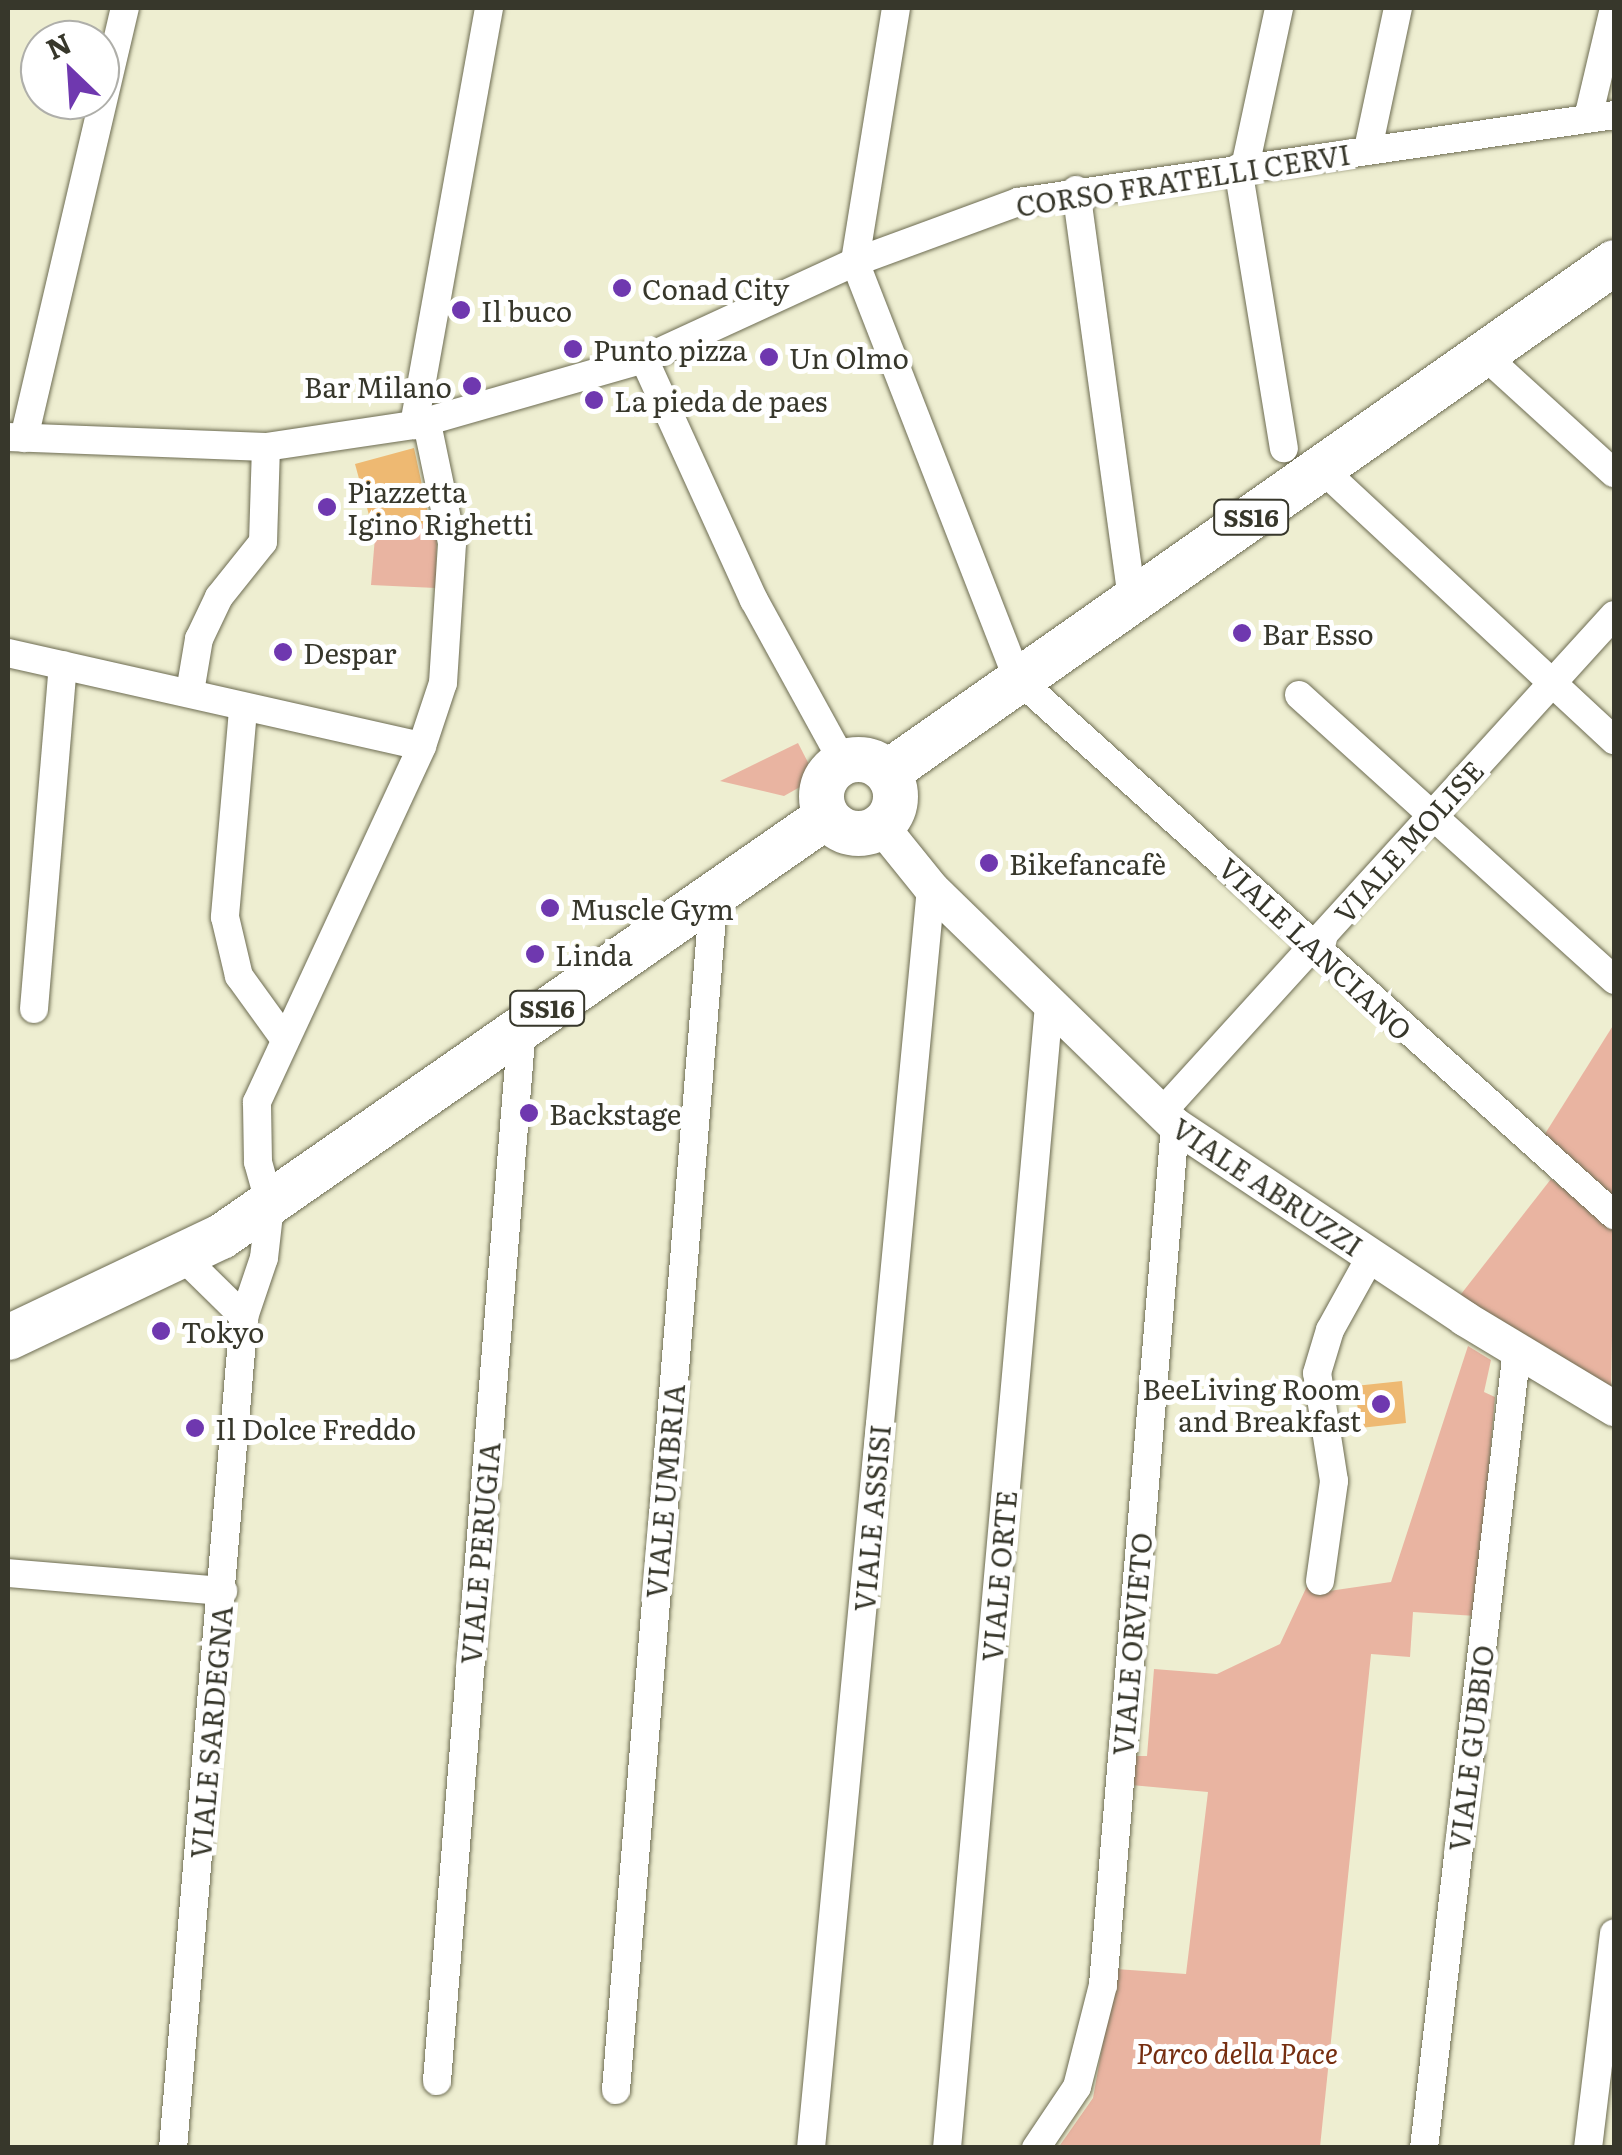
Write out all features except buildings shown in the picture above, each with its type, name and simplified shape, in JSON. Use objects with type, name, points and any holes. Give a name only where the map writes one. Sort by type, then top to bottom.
[{"type":"main road","name":"SS16","points":[[888,772],[1132,600],[1302,458],[1483,354],[1614,262]]},
{"type":"main road","points":[[868,760],[888,772],[895,807],[881,826],[857,834],[826,816],[821,791],[843,762],[868,760]]},
{"type":"main road","name":"SS16","points":[[8,1337],[183,1257],[270,1204],[826,816]]},
{"type":"street","points":[[16,437],[125,8]]},
{"type":"street","points":[[420,424],[489,8]]},
{"type":"street","points":[[896,8],[855,262],[1018,679]]},
{"type":"street","points":[[1279,8],[1242,167],[1302,458],[1614,740]]},
{"type":"street","points":[[1368,150],[1398,8]]},
{"type":"street","points":[[1614,8],[1601,116],[1614,132]]},
{"type":"street","name":"CORSO FRATELLI CERVI","points":[[16,437],[266,447],[420,424],[644,359],[855,262],[1018,202],[1076,190],[1601,116]]},
{"type":"street","points":[[1076,190],[1132,600]]},
{"type":"street","points":[[1483,354],[1614,473]]},
{"type":"street","points":[[644,359],[754,600],[843,762]]},
{"type":"street","name":"VIALE SARDEGNA","points":[[173,2148],[244,1316],[264,1258],[270,1204],[257,1102],[283,1037],[422,746],[444,683],[452,543],[420,424]]},
{"type":"street","points":[[190,692],[212,611],[263,542],[266,447]]},
{"type":"street","name":"VIALE MOLISE","points":[[1169,1118],[1313,945],[1614,615]]},
{"type":"street","points":[[8,653],[190,692],[243,710],[422,746]]},
{"type":"street","points":[[34,1010],[63,665]]},
{"type":"street","name":"VIALE LANCIANO","points":[[1018,679],[1614,1214]]},
{"type":"street","points":[[1299,694],[1614,980]]},
{"type":"street","points":[[243,710],[225,917],[239,976],[283,1037]]},
{"type":"street","name":"VIALE ABRUZZI","points":[[881,826],[931,888],[1169,1118],[1371,1256],[1614,1408]]},
{"type":"street","name":"VIALE ASSISI","points":[[811,2148],[931,888]]},
{"type":"street","name":"VIALE UMBRIA","points":[[616,2090],[714,892]]},
{"type":"street","name":"VIALE ORTE","points":[[947,2148],[1049,1005]]},
{"type":"street","name":"VIALE PERUGIA","points":[[437,2081],[522,1026]]},
{"type":"street","name":"VIALE ORVIETO","points":[[1036,2148],[1076,2087],[1103,1985],[1169,1118]]},
{"type":"street","points":[[1320,1581],[1334,1481],[1317,1372],[1371,1256]]},
{"type":"street","points":[[183,1257],[244,1316]]},
{"type":"street","name":"VIALE GUBBIO","points":[[1424,2148],[1517,1349]]},
{"type":"street","points":[[8,1572],[222,1591]]},
{"type":"street","points":[[1588,2148],[1606,2067],[1614,1934]]},
{"type":"green space","points":[[437,520],[436,588],[371,585],[375,537]]},
{"type":"green space","points":[[798,743],[816,778],[784,796],[720,781]]},
{"type":"green space","points":[[1614,1024],[1614,1203],[1543,1137]]},
{"type":"green space","points":[[1551,1179],[1614,1226],[1611,1391],[1458,1298]]},
{"type":"green space","name":"Parco della Pace","points":[[1468,1346],[1491,1360],[1484,1392],[1495,1397],[1476,1616],[1413,1612],[1410,1657],[1371,1654],[1320,2147],[1058,2148],[1093,2098],[1116,1969],[1186,1974],[1208,1792],[1131,1785],[1134,1756],[1147,1756],[1154,1669],[1217,1674],[1280,1644],[1308,1584],[1329,1591],[1391,1582]]},
{"type":"place","name":"Conad City","points":[[622,288]]},
{"type":"place","name":"Il buco","points":[[461,310]]},
{"type":"place","name":"Punto pizza","points":[[573,349]]},
{"type":"place","name":"Un Olmo","points":[[769,357]]},
{"type":"place","name":"Bar Milano","points":[[472,386]]},
{"type":"place","name":"La pieda de paes","points":[[594,400]]},
{"type":"place","name":"Piazzetta Igino Righetti","points":[[327,507]]},
{"type":"place","name":"Bar Esso","points":[[1242,633]]},
{"type":"place","name":"Despar","points":[[283,652]]},
{"type":"place","name":"Bikefancafè","points":[[989,863]]},
{"type":"place","name":"Muscle Gym","points":[[550,908]]},
{"type":"place","name":"Linda","points":[[535,954]]},
{"type":"place","name":"Backstage","points":[[529,1113]]},
{"type":"place","name":"Tokyo","points":[[161,1331]]},
{"type":"place","name":"BeeLiving Room and Breakfast","points":[[1381,1404]]},
{"type":"place","name":"Il Dolce Freddo","points":[[195,1428]]}]
